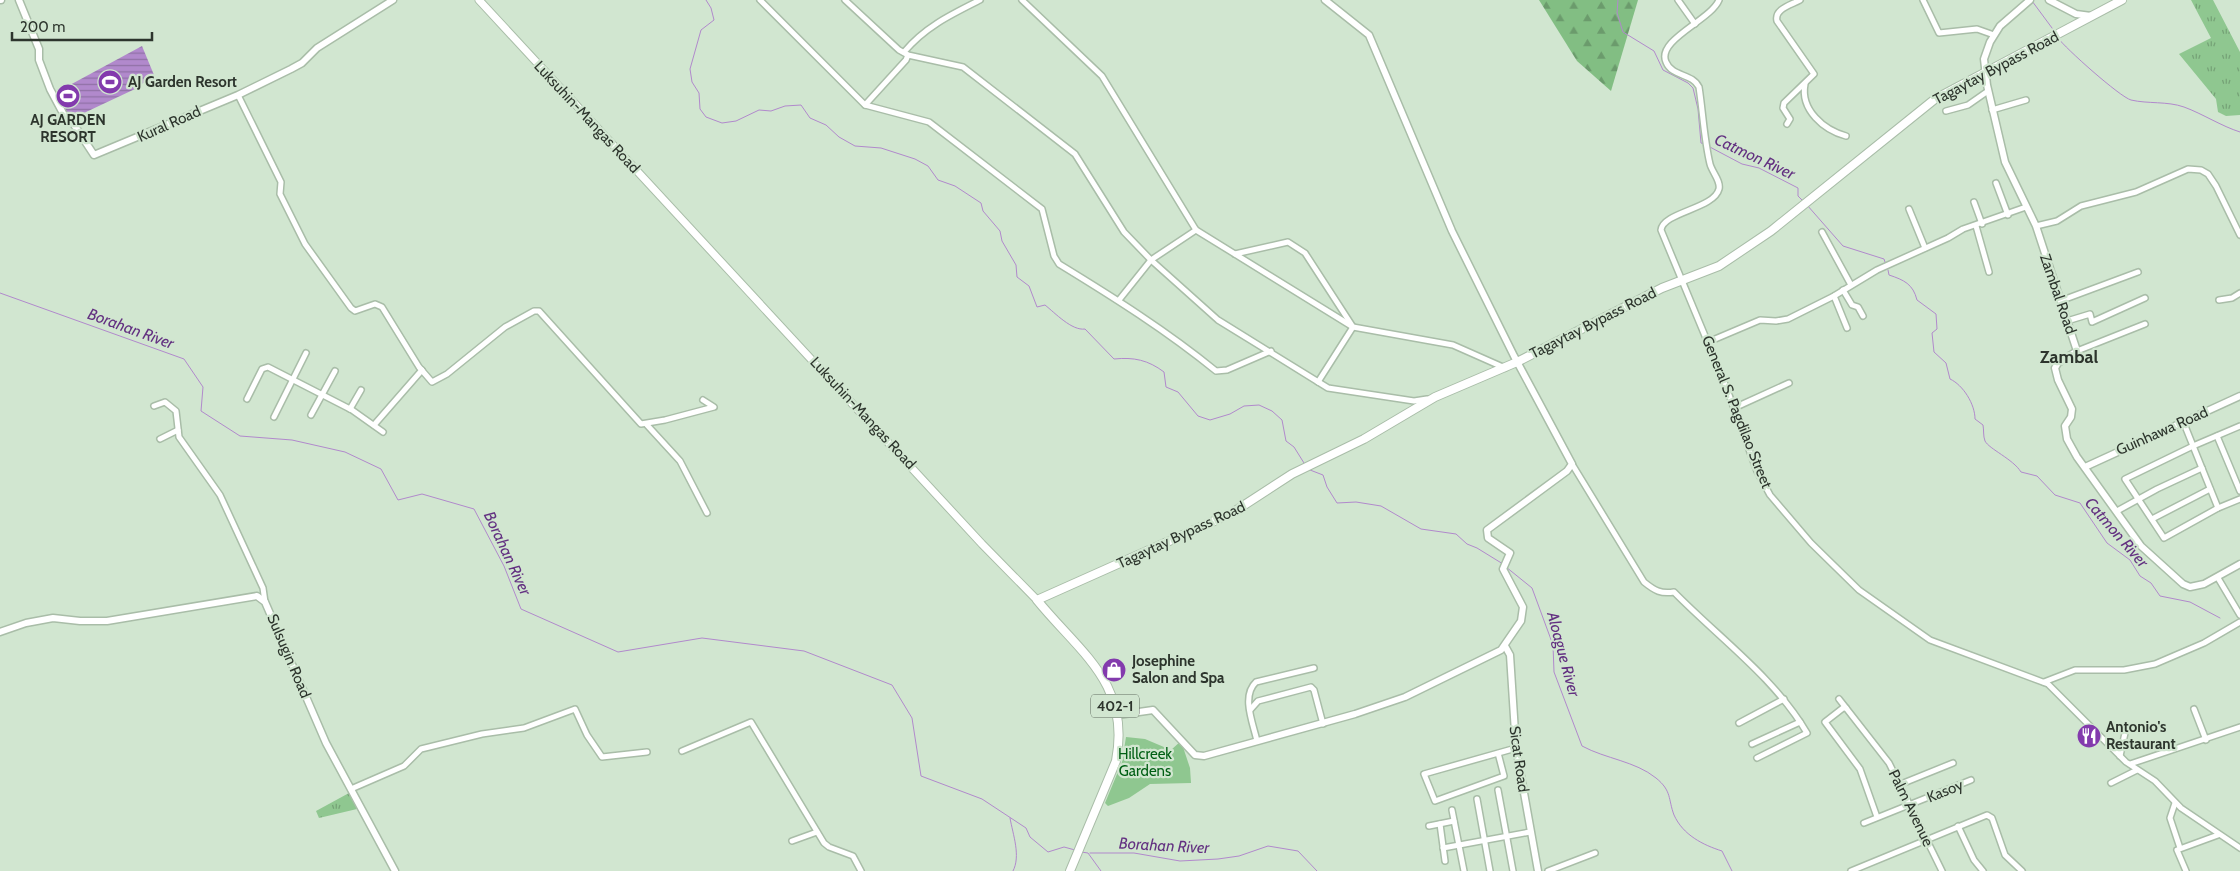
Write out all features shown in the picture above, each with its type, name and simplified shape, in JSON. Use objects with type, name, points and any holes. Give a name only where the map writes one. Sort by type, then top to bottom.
[{"type":"main road","name":"Luksuhin-Mangas Road","points":[[479,0],[1094,664],[1107,684],[1118,715],[1118,745],[1116,761],[1070,871]]},
{"type":"main road","name":"Tagaytay Bypass Road","points":[[1036,600],[1232,513],[1292,474],[1372,434],[1435,398],[1505,368],[1654,291],[1729,260],[1758,242],[1931,102],[2122,0]]},
{"type":"street","name":"Kural Road","points":[[19,0],[38,49],[38,60],[50,89],[65,117],[73,123],[94,155],[238,96],[302,63],[317,48],[393,0]]},
{"type":"street","points":[[760,0],[864,104],[924,120],[957,143],[1042,209],[1054,256],[1059,264],[1119,300],[1184,345],[1216,371],[1228,370],[1271,351]]},
{"type":"street","points":[[845,0],[893,45],[906,53],[963,67],[1075,154],[1124,232],[1151,260],[1218,320],[1271,351],[1318,382],[1338,390],[1404,399],[1420,400],[1435,398]]},
{"type":"street","points":[[864,104],[906,60],[906,53],[921,33],[933,24],[980,0]]},
{"type":"street","points":[[1022,0],[1102,76],[1196,230],[1353,327],[1453,345],[1505,368]]},
{"type":"street","points":[[1325,0],[1369,35],[1452,231],[1517,362],[1572,464],[1644,582],[1653,590],[1663,594],[1674,592],[1784,699],[1807,734],[1758,758]]},
{"type":"street","points":[[1678,0],[1695,24]]},
{"type":"street","name":"General S. Pagdilao Street","points":[[1719,0],[1709,13],[1666,46],[1664,56],[1670,68],[1697,84],[1711,169],[1719,183],[1717,193],[1703,203],[1664,222],[1661,226],[1669,251],[1708,342],[1757,471],[1770,495],[1811,543],[1856,587],[1938,645],[2044,682],[2120,756],[2137,770],[2155,781],[2175,803],[2218,835],[2239,846]]},
{"type":"street","points":[[1788,124],[1790,119],[1783,108],[1784,102],[1813,76],[1813,72],[1794,46],[1776,16],[1779,11],[1800,0]]},
{"type":"street","points":[[1923,0],[1940,33],[1977,30],[1994,35]]},
{"type":"street","points":[[2049,0],[2079,15],[2098,14]]},
{"type":"street","name":"Zambal Road","points":[[2028,1],[2003,23],[1994,35],[1985,53],[1985,73],[2005,162],[2036,226],[2077,351],[2058,363],[2055,368],[2058,380],[2072,409],[2066,426],[2067,439],[2136,540],[2183,584],[2194,587],[2218,578],[2240,564]]},
{"type":"street","points":[[1805,83],[1804,95],[1812,114],[1831,132],[1846,136]]},
{"type":"street","points":[[1946,111],[1968,105],[1988,91]]},
{"type":"street","points":[[238,96],[281,182],[280,194],[305,244],[351,308],[355,311],[375,304],[382,307],[422,370],[432,382],[436,381],[505,327],[534,311],[539,311],[641,424],[714,407],[703,400]]},
{"type":"street","points":[[1992,110],[2026,100]]},
{"type":"street","points":[[2036,226],[2057,221],[2075,208],[2136,192],[2188,169],[2201,170],[2208,174],[2216,186],[2240,235]]},
{"type":"street","points":[[1996,184],[2008,215]]},
{"type":"street","points":[[1974,202],[1982,224]]},
{"type":"street","points":[[1708,342],[1760,320],[1784,320],[1963,229],[2008,215],[2026,207]]},
{"type":"street","points":[[1909,209],[1924,248]]},
{"type":"street","points":[[1976,226],[1989,272]]},
{"type":"street","points":[[1119,300],[1151,260],[1196,230]]},
{"type":"street","points":[[1822,232],[1850,285]]},
{"type":"street","points":[[1235,254],[1288,242],[1292,244],[1305,253],[1353,327]]},
{"type":"street","points":[[2060,301],[2138,272]]},
{"type":"street","points":[[1843,290],[1852,305],[1858,307],[1863,316]]},
{"type":"street","points":[[2219,300],[2228,299],[2240,293]]},
{"type":"street","points":[[1834,296],[1847,328]]},
{"type":"street","points":[[2067,322],[2090,314],[2092,322],[2145,298]]},
{"type":"street","points":[[2077,351],[2145,324]]},
{"type":"street","points":[[1318,382],[1353,327]]},
{"type":"street","points":[[274,417],[306,353]]},
{"type":"street","points":[[247,399],[264,366],[350,409],[383,432]]},
{"type":"street","points":[[374,425],[422,370]]},
{"type":"street","points":[[311,415],[335,371]]},
{"type":"street","points":[[1734,408],[1789,383]]},
{"type":"street","points":[[350,409],[361,390]]},
{"type":"street","name":"Guinhawa Road","points":[[2085,467],[2240,396]]},
{"type":"street","points":[[154,406],[165,402],[176,411],[179,437],[220,495],[263,588],[265,602]]},
{"type":"street","points":[[2183,421],[2218,508]]},
{"type":"street","points":[[647,424],[680,462],[707,513]]},
{"type":"street","points":[[2240,426],[2193,446],[2125,479],[2164,538],[2218,508],[2240,499]]},
{"type":"street","points":[[160,439],[178,430]]},
{"type":"street","points":[[2217,436],[2240,491]]},
{"type":"street","points":[[1118,715],[1147,710],[1156,712],[1195,755],[1199,756],[1323,724],[1418,692],[1505,646],[1521,621],[1523,607],[1503,569],[1510,556],[1508,550],[1488,538],[1487,530],[1567,471],[1572,464]]},
{"type":"street","points":[[2117,511],[2202,468]]},
{"type":"street","points":[[2152,519],[2210,489]]},
{"type":"street","points":[[2218,578],[2240,614]]},
{"type":"street","name":"Sulsugin Road","points":[[0,632],[26,622],[53,618],[80,621],[107,620],[184,610],[257,596],[265,602],[326,743],[395,871]]},
{"type":"street","points":[[2044,682],[2076,670],[2124,670],[2155,664],[2204,643],[2240,622]]},
{"type":"street","name":"Sicat Road","points":[[1505,646],[1510,655],[1516,748],[1538,871]]},
{"type":"street","points":[[1257,741],[1250,710],[1249,691],[1256,682],[1314,668]]},
{"type":"street","points":[[1250,710],[1258,701],[1311,687],[1314,690],[1323,724]]},
{"type":"street","points":[[1739,723],[1784,699]]},
{"type":"street","name":"Palm Avenue","points":[[1839,699],[1885,757],[1901,784],[1942,871]]},
{"type":"street","points":[[1846,708],[1842,708],[1825,722],[1860,769],[1877,817]]},
{"type":"street","points":[[350,789],[404,766],[421,749],[482,734],[524,728],[575,709],[587,736],[602,757],[647,752]]},
{"type":"street","points":[[2194,709],[2206,740]]},
{"type":"street","points":[[682,751],[751,722],[817,832],[829,847],[853,856],[861,871]]},
{"type":"street","points":[[1752,744],[1800,722]]},
{"type":"street","points":[[2130,764],[2240,727]]},
{"type":"street","points":[[2120,756],[2125,733]]},
{"type":"street","points":[[1498,753],[1504,776],[1435,801],[1424,774],[1498,753],[1516,748]]},
{"type":"street","points":[[1901,784],[1953,763]]},
{"type":"street","points":[[2111,783],[2137,770]]},
{"type":"street","name":"Kasoy","points":[[1864,824],[1877,817],[1971,780]]},
{"type":"street","points":[[1498,790],[1513,871]]},
{"type":"street","points":[[1477,799],[1490,871]]},
{"type":"street","points":[[2175,803],[2170,818],[2180,848],[2177,850],[2186,871]]},
{"type":"street","points":[[1452,810],[1464,871]]},
{"type":"street","points":[[1851,871],[1989,815],[2005,855],[2022,871]]},
{"type":"street","points":[[1430,826],[1454,821]]},
{"type":"street","points":[[1440,824],[1445,861]]},
{"type":"street","points":[[1958,826],[1974,860],[1983,871]]},
{"type":"street","points":[[792,841],[817,832]]},
{"type":"street","points":[[1443,848],[1530,832]]},
{"type":"street","points":[[2180,848],[2218,835]]},
{"type":"street","points":[[1548,871],[1595,852]]},
{"type":"green space","points":[[1539,0],[1638,0],[1611,91],[1577,61]]},
{"type":"green space","points":[[2191,0],[2213,0],[2240,52],[2240,115],[2226,116],[2218,112],[2216,99],[2179,54],[2211,38]]},
{"type":"green space","name":"Hillcreek Gardens","points":[[1126,737],[1145,739],[1171,750],[1181,741],[1190,768],[1191,783],[1150,784],[1129,798],[1108,806],[1105,803],[1122,762]]},
{"type":"green space","points":[[349,793],[357,809],[319,818],[316,811]]},
{"type":"shaded area","name":"AJ Garden Resort","points":[[142,46],[154,75],[135,89],[69,120],[55,93]]},
{"type":"waterway","name":"Aloague River","points":[[706,0],[711,8],[714,20],[701,30],[690,69],[692,82],[699,93],[700,109],[706,117],[722,123],[736,121],[759,110],[771,111],[785,106],[801,105],[810,118],[826,125],[839,137],[855,146],[881,148],[915,159],[928,166],[938,180],[955,186],[981,203],[983,211],[1000,231],[1002,241],[1016,265],[1017,277],[1029,286],[1037,307],[1045,305],[1069,324],[1085,329],[1114,359],[1128,358],[1140,360],[1164,372],[1166,387],[1178,392],[1198,416],[1210,420],[1230,414],[1244,406],[1259,405],[1272,411],[1282,420],[1286,441],[1294,447],[1304,463]]},
{"type":"waterway","name":"Catmon River","points":[[1618,0],[1617,13],[1623,32],[1654,51],[1663,70],[1688,83],[1693,88],[1698,109],[1701,143],[1704,144]]},
{"type":"waterway","points":[[2032,1],[2055,32]]},
{"type":"waterway","points":[[2058,38],[2093,72],[2125,97],[2131,100],[2184,107],[2240,132]]},
{"type":"waterway","name":"Catmon River","points":[[1708,146],[1742,164],[1759,168],[1798,188],[1798,196],[1802,200]]},
{"type":"waterway","name":"Catmon River","points":[[1807,205],[1843,246],[1884,259],[1885,262]]},
{"type":"waterway","name":"Catmon River","points":[[1888,270],[1889,275],[1907,283],[1913,290],[1917,300],[1936,314],[1937,329],[1932,333],[1934,352],[1946,363],[1950,379],[1964,390],[1971,401],[1975,419],[1983,425],[1984,439],[1987,444],[2013,463],[2021,472],[2037,476],[2055,495],[2080,503],[2107,543],[2130,560],[2140,576],[2151,583],[2160,596],[2190,602],[2220,618]]},
{"type":"waterway","name":"Borahan River","points":[[0,293],[184,359],[203,387],[201,411],[240,436],[292,440],[345,452],[381,469],[398,500],[422,494],[474,509],[504,566],[521,609],[618,652],[702,638],[804,651],[892,685],[912,718],[921,776],[982,799],[1026,828],[1030,837],[1048,852],[1064,847],[1075,850]]},
{"type":"waterway","name":"Aloague River","points":[[1310,470],[1323,475],[1327,487],[1337,503],[1356,502],[1381,506],[1421,529],[1456,534],[1467,544],[1503,564]]},
{"type":"waterway","name":"Aloague River","points":[[1506,567],[1532,588],[1553,645],[1554,672],[1582,746],[1630,764],[1656,778],[1665,787],[1678,822],[1694,838],[1722,851],[1732,871]]},
{"type":"waterway","points":[[1010,818],[1016,852],[1013,871]]},
{"type":"waterway","name":"Borahan River","points":[[1090,853],[1134,853],[1180,861],[1239,856],[1268,846],[1298,851],[1317,871]]},
{"type":"waterway","name":"Borahan River","points":[[1081,852],[1088,853],[1101,871]]},
{"type":"place","name":"AJ Garden Resort","points":[[110,82]]},
{"type":"place","name":"AJ GARDEN RESORT","points":[[68,96]]},
{"type":"place","name":"Josephine Salon and Spa","points":[[1114,670]]},
{"type":"place","name":"Antonio's Restaurant","points":[[2089,736]]},
{"type":"district","name":"Zambal","points":[[2069,357]]}]
